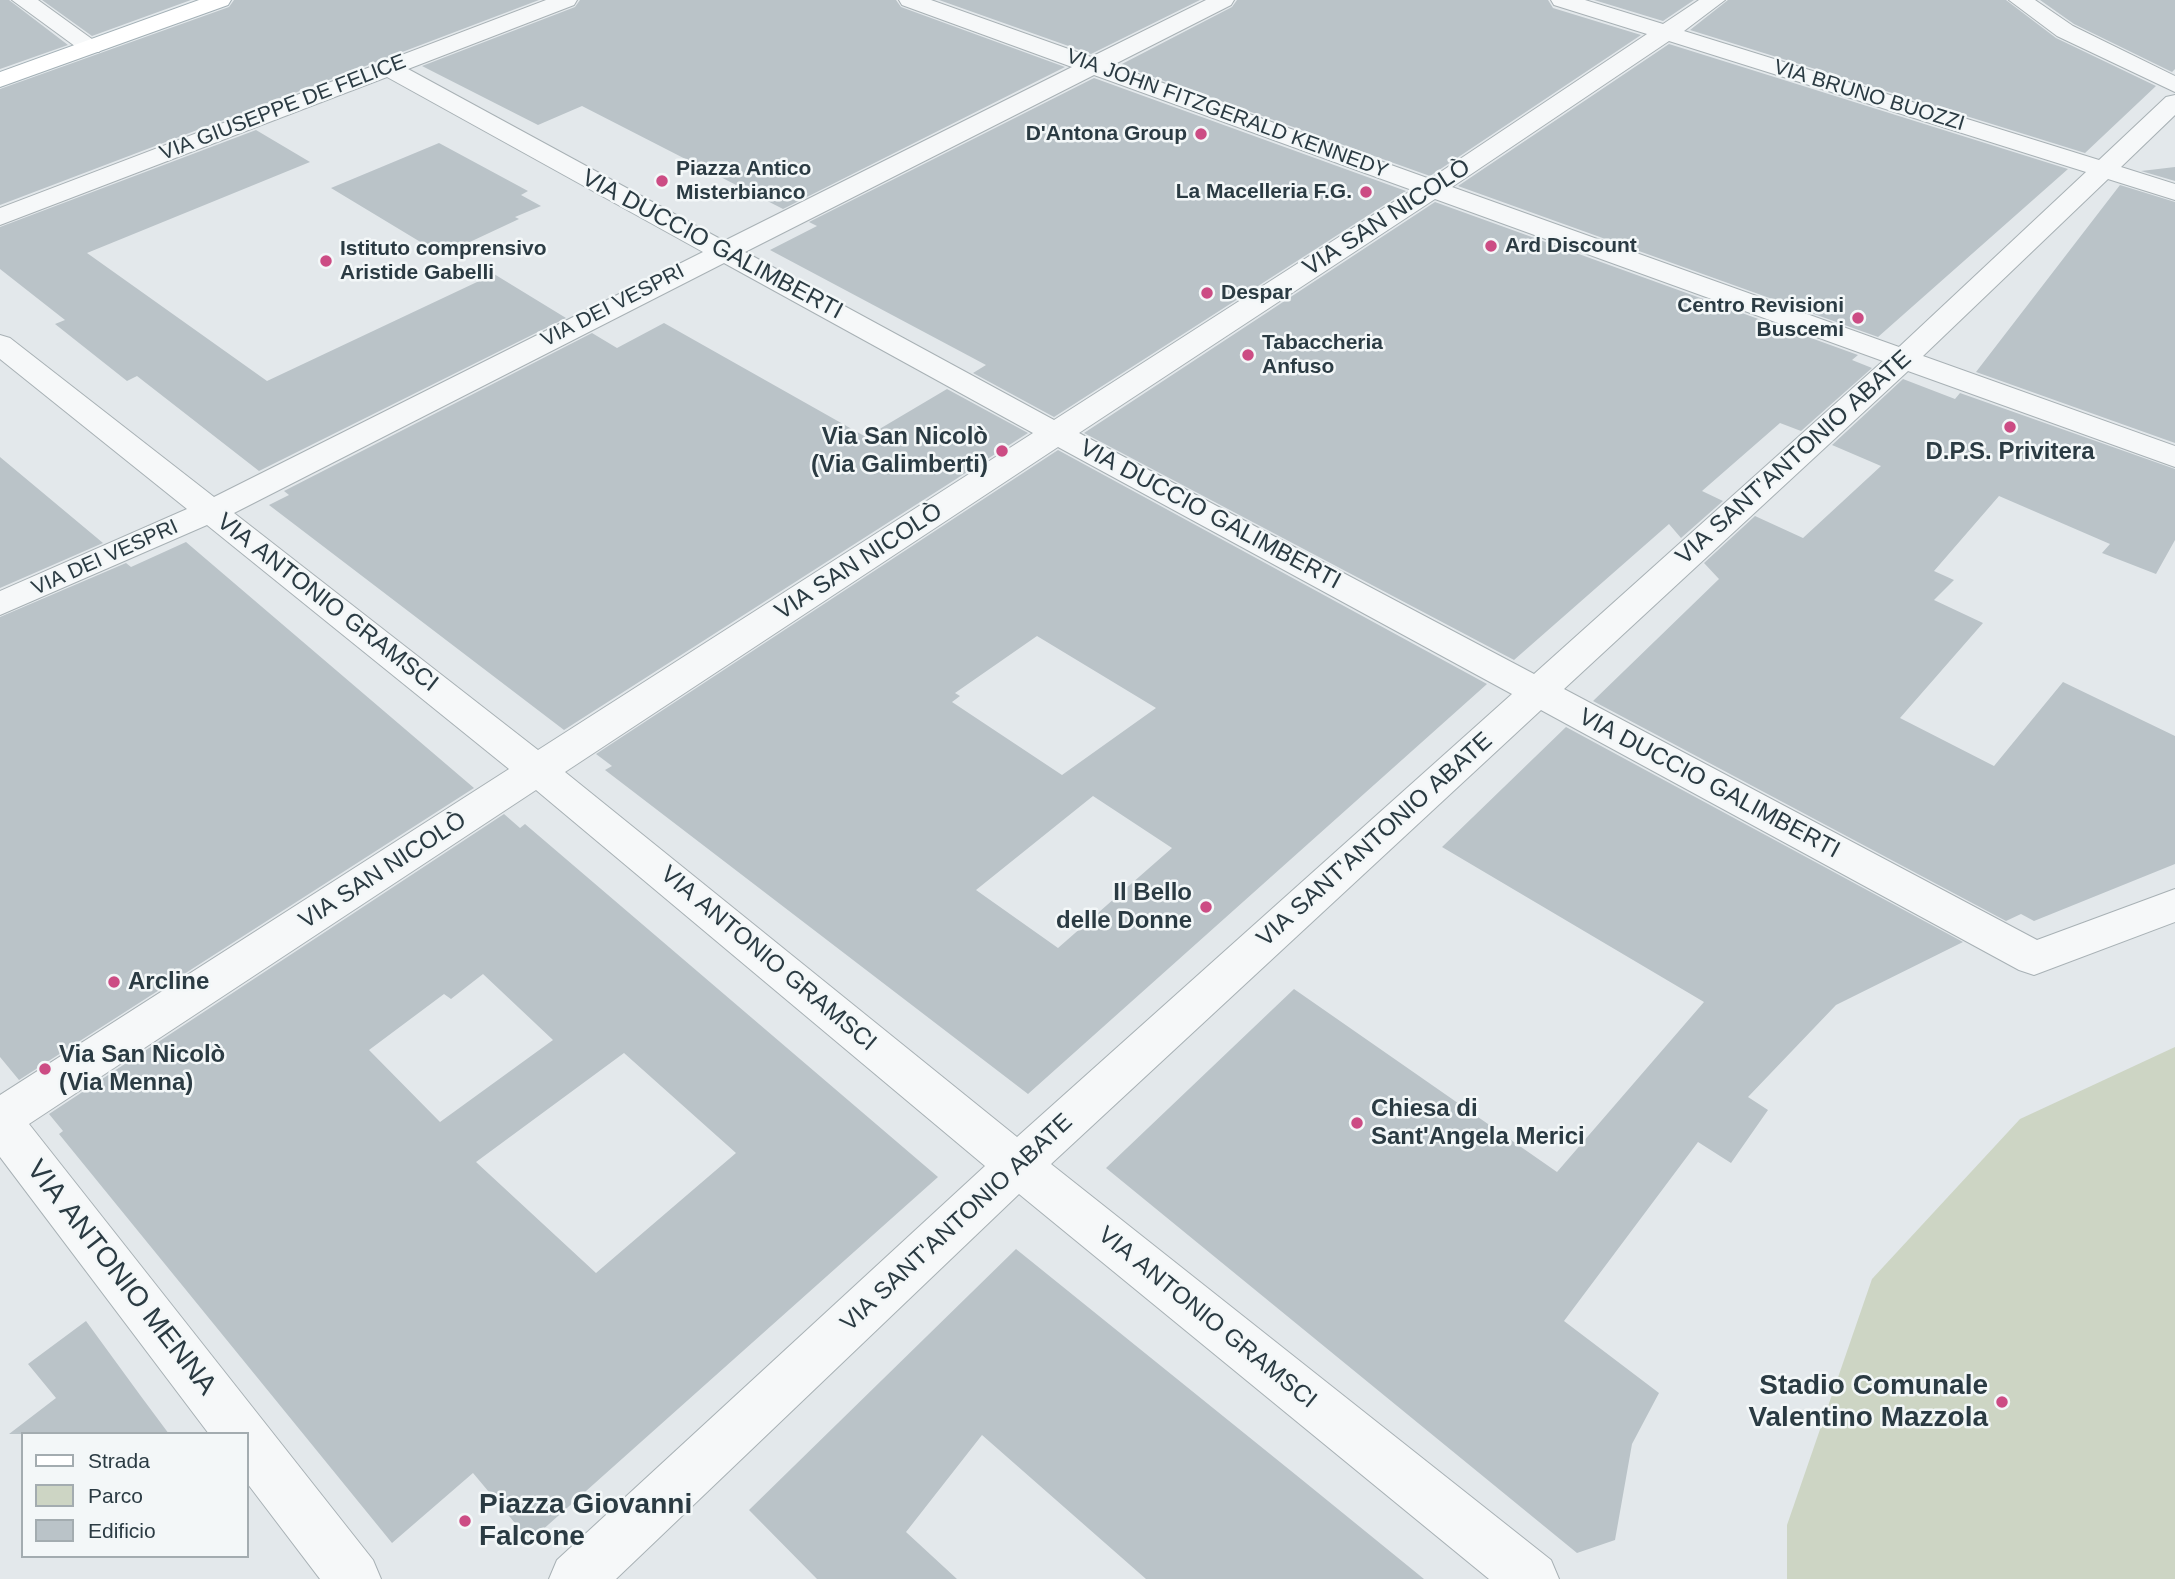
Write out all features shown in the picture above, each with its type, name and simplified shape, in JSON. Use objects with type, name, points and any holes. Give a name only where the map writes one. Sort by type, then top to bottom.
[{"type":"main road","points":[[0,80],[220,0]]},
{"type":"street","points":[[23,0],[90,47]]},
{"type":"street","name":"VIA GIUSEPPE DE FELICE","points":[[0,217],[565,0]]},
{"type":"street","name":"VIA JOHN FITZGERALD KENNEDY","points":[[910,0],[2175,457]]},
{"type":"street","name":"VIA DEI VESPRI","points":[[0,604],[211,511],[723,250],[1223,0]]},
{"type":"street","name":"VIA BRUNO BUOZZI","points":[[1562,0],[2175,192]]},
{"type":"street","name":"VIA SAN NICOLÒ","points":[[0,1120],[1432,189],[1714,0]]},
{"type":"street","points":[[2020,0],[2064,31],[2175,85]]},
{"type":"street","name":"VIA DUCCIO GALIMBERTI","points":[[388,68],[1056,433],[2034,958],[2175,905]]},
{"type":"street","name":"VIA SANT'ANTONIO ABATE","points":[[576,1579],[1018,1166],[1904,358],[2175,102]]},
{"type":"street","name":"VIA ANTONIO GRAMSCI","points":[[0,344],[538,771],[1018,1166],[1532,1579]]},
{"type":"street","name":"VIA ANTONIO MENNA","points":[[0,1120],[239,1432]]},
{"type":"street","points":[[248,1442],[353,1578]]},
{"type":"green space","name":"Stadio Comunale Valentino Mazzola","points":[[2175,1047],[2175,1579],[1787,1579],[1787,1525],[1872,1279],[2020,1119]]},
{"type":"building","points":[[0,0],[9,0],[68,45],[0,69]]},
{"type":"building","points":[[42,0],[191,0],[92,36]]},
{"type":"building","points":[[234,0],[539,0],[0,205],[0,89],[229,7]]},
{"type":"building","points":[[580,0],[896,0],[901,7],[1065,67],[783,209],[582,106],[538,125],[422,66],[575,7]]},
{"type":"building","points":[[939,0],[1200,0],[1091,54]]},
{"type":"building","points":[[1237,0],[1548,0],[1553,8],[1641,35],[1430,176],[1120,65],[1232,7]]},
{"type":"building","points":[[1594,0],[1694,0],[1663,21]]},
{"type":"building","points":[[1728,0],[2006,0],[2056,38],[2156,86],[2085,153],[1690,30]]},
{"type":"building","points":[[2040,0],[2175,0],[2175,69],[2172,72],[2074,24]]},
{"type":"building","points":[[1669,44],[2068,169],[1878,337],[1458,186]]},
{"type":"building","points":[[1094,78],[1406,191],[1054,417],[973,373],[986,365],[770,250],[817,226],[809,222]]},
{"type":"building","points":[[256,130],[310,162],[87,253],[267,381],[494,274],[566,318],[259,471],[137,376],[127,381],[55,324],[65,320],[0,269],[0,227]]},
{"type":"building","points":[[439,143],[528,191],[521,195],[541,206],[442,255],[331,188]]},
{"type":"building","points":[[2175,167],[2175,181],[2141,171]]},
{"type":"building","points":[[2120,185],[2175,202],[2175,443],[1976,372]]},
{"type":"building","points":[[1435,202],[1858,355],[1852,360],[1872,368],[1801,431],[1780,423],[1702,491],[1723,501],[1681,538],[1669,524],[1514,660],[1084,433]]},
{"type":"building","points":[[664,323],[866,437],[947,389],[1028,433],[564,730],[269,505],[289,495],[284,491],[592,333],[617,348]]},
{"type":"building","points":[[1903,379],[1955,399],[1960,393],[2175,469],[2175,540],[2156,574],[2102,553],[2110,544],[1999,496],[1934,571],[1954,580],[1934,600],[1983,623],[1900,718],[1994,766],[2063,682],[2175,736],[2175,864],[2034,921],[2021,914],[2006,921],[1593,701],[1719,579],[1704,563],[1755,516],[1803,538],[1881,466],[1832,445]]},
{"type":"building","points":[[1058,450],[1487,684],[1028,1094],[605,770],[612,766],[596,754]],"holes":[[[1037,636],[1156,708],[1062,775],[952,702],[960,696],[955,693]],[[1093,796],[1172,848],[1058,948],[976,890]]]},
{"type":"building","points":[[0,457],[103,543],[0,588]]},
{"type":"building","points":[[186,542],[474,788],[19,1080],[0,1057],[0,617],[126,563],[131,567]]},
{"type":"building","points":[[1566,727],[1963,942],[1836,1005],[1748,1097],[1768,1110],[1731,1163],[1698,1142],[1564,1321],[1659,1393],[1632,1444],[1615,1540],[1577,1553],[1106,1168],[1294,989],[1557,1172],[1704,1002],[1442,847]]},
{"type":"building","points":[[504,814],[520,828],[525,824],[938,1177],[530,1541],[473,1473],[392,1543],[59,1134],[63,1131],[49,1114]],"holes":[[[483,974],[553,1040],[440,1122],[369,1050],[444,994],[451,999]],[[624,1053],[736,1153],[596,1273],[476,1162]]]},
{"type":"building","points":[[1016,1249],[1424,1579],[1146,1579],[982,1435],[906,1532],[957,1579],[817,1579],[749,1510]]},
{"type":"building","points":[[86,1321],[168,1432],[9,1434],[56,1398],[28,1364]]},
{"type":"place","name":"D'Antona Group","points":[[1201,134]]},
{"type":"place","name":"Piazza Antico Misterbianco","points":[[662,181]]},
{"type":"place","name":"La Macelleria F.G.","points":[[1366,192]]},
{"type":"place","name":"Ard Discount","points":[[1491,246]]},
{"type":"place","name":"Istituto comprensivo Aristide Gabelli","points":[[326,261]]},
{"type":"place","name":"Despar","points":[[1207,293]]},
{"type":"place","name":"Centro Revisioni Buscemi","points":[[1858,318]]},
{"type":"place","name":"Tabaccheria Anfuso","points":[[1248,355]]},
{"type":"place","name":"D.P.S. Privitera","points":[[2010,427]]},
{"type":"place","name":"Via San Nicolò (Via Galimberti)","points":[[1002,451]]},
{"type":"place","name":"Il Bello delle Donne","points":[[1206,907]]},
{"type":"place","name":"Arcline","points":[[114,982]]},
{"type":"place","name":"Via San Nicolò (Via Menna)","points":[[45,1069]]},
{"type":"place","name":"Chiesa di Sant'Angela Merici","points":[[1357,1123]]},
{"type":"place","name":"Stadio Comunale Valentino Mazzola","points":[[2002,1402]]},
{"type":"place","name":"Piazza Giovanni Falcone","points":[[465,1521]]}]
